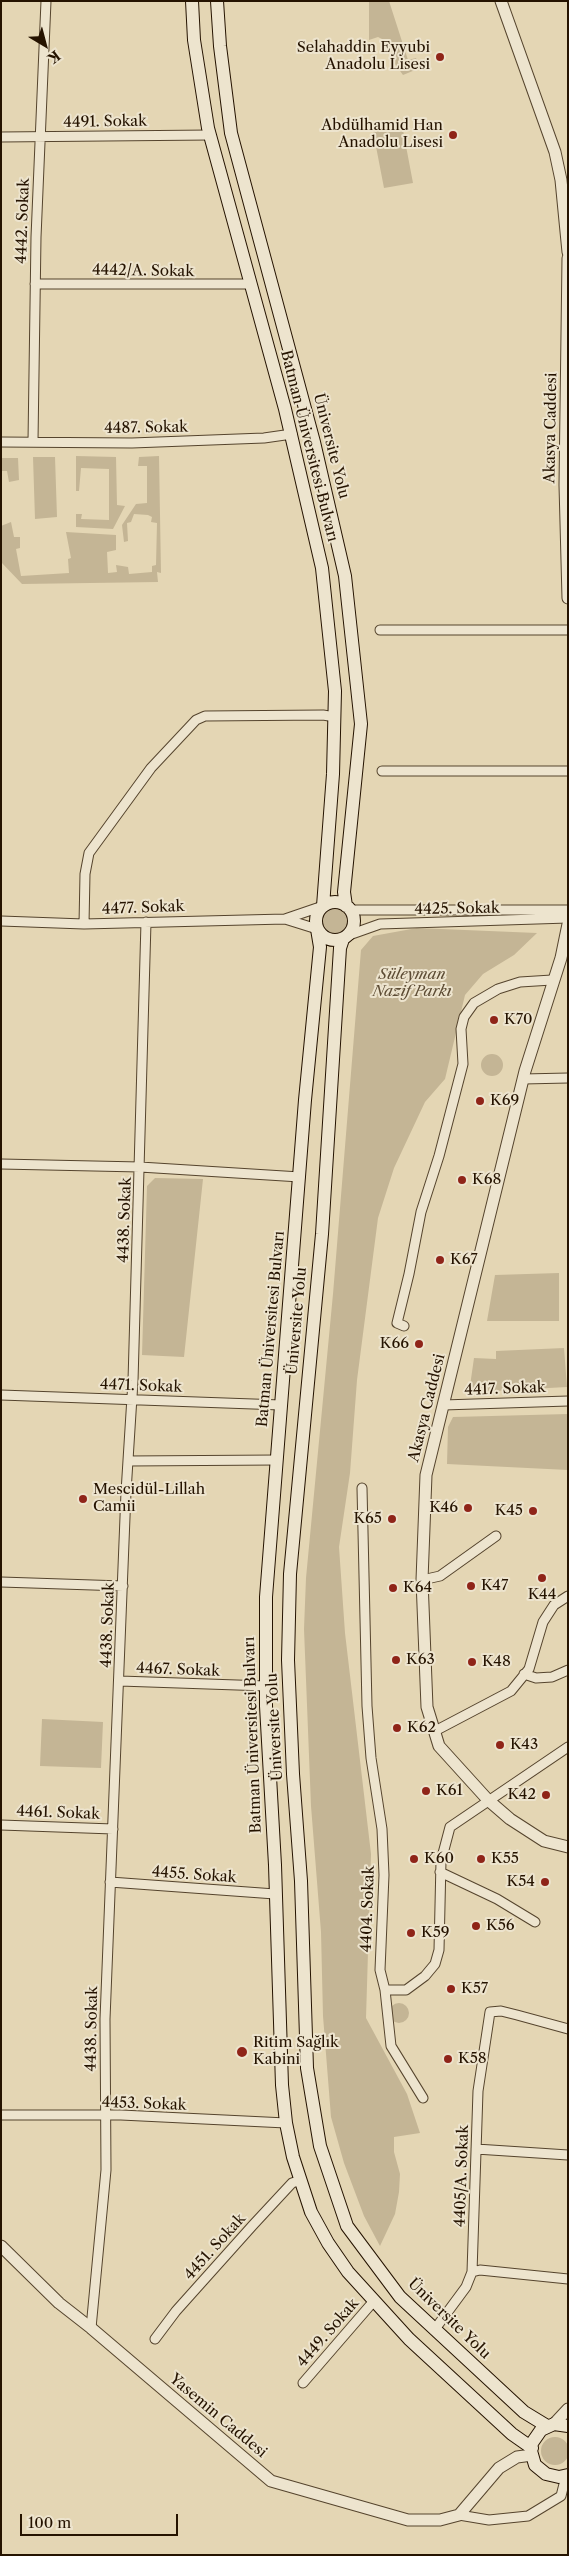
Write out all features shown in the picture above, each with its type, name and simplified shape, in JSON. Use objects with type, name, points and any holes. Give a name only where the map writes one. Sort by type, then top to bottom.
[{"type":"main road","name":"Batman Üniversitesi Bulvarı","points":[[192,1],[194,40],[210,135],[292,434],[322,568],[330,625],[335,691],[333,774],[322,906]]},
{"type":"main road","name":"Üniversite Yolu","points":[[217,1],[220,46],[231,132],[314,442],[346,586],[361,724],[344,892],[348,908]]},
{"type":"main road","points":[[334,902],[348,908],[354,923],[346,937],[331,940],[325,938],[317,929],[316,917],[322,906],[334,902]]},
{"type":"main road","name":"Batman Üniversitesi Bulvarı","points":[[317,929],[320,947],[280,1405],[266,1596],[266,1686],[276,1894],[282,2086],[286,2123],[293,2157],[311,2212],[328,2243],[348,2272],[373,2302],[409,2339],[532,2451],[535,2464],[546,2474],[567,2476]]},
{"type":"main road","name":"Üniversite Yolu","points":[[346,937],[340,948],[322,1234],[290,1574],[288,1660],[293,1774],[301,1881],[307,2068],[320,2146],[347,2226],[400,2298],[524,2412],[551,2425]]},
{"type":"main road","points":[[532,2451],[536,2436],[551,2425],[568,2426]]},
{"type":"street","name":"4442. Sokak","points":[[32,441],[35,284],[46,1]]},
{"type":"street","points":[[501,1],[555,152],[562,189],[568,252]]},
{"type":"street","name":"4491. Sokak","points":[[1,137],[210,135]]},
{"type":"street","name":"Akasya Caddesi","points":[[568,258],[565,484],[568,598]]},
{"type":"street","name":"4442/A. Sokak","points":[[35,284],[250,284]]},
{"type":"street","name":"4487. Sokak","points":[[1,442],[132,443],[264,438],[292,434]]},
{"type":"street","points":[[380,630],[568,630]]},
{"type":"street","points":[[84,924],[85,874],[89,853],[152,768],[196,720],[205,716],[324,715],[334,717]]},
{"type":"street","points":[[382,771],[568,771]]},
{"type":"street","points":[[285,919],[322,906]]},
{"type":"street","points":[[348,908],[568,910]]},
{"type":"street","name":"4425. Sokak","points":[[346,937],[380,924],[568,918]]},
{"type":"street","points":[[285,919],[317,929]]},
{"type":"street","name":"4477. Sokak","points":[[1,922],[84,924],[285,919]]},
{"type":"street","name":"4438. Sokak","points":[[91,2328],[106,2170],[104,2115],[105,2019],[140,1167],[146,922]]},
{"type":"street","name":"Akasya Caddesi","points":[[568,924],[561,958],[552,980],[523,1079],[426,1475],[422,1580],[427,1707],[439,1746],[488,1800],[544,1841],[568,1847]]},
{"type":"street","points":[[404,1326],[397,1323],[421,1212],[439,1156],[463,1064],[461,1028],[464,1017],[474,1003],[498,989],[520,982],[552,980]]},
{"type":"street","points":[[523,1079],[568,1078]]},
{"type":"street","points":[[1,1164],[140,1167],[300,1176]]},
{"type":"street","name":"4471. Sokak","points":[[1,1395],[280,1405]]},
{"type":"street","name":"4417. Sokak","points":[[443,1405],[568,1401]]},
{"type":"street","points":[[128,1461],[277,1460]]},
{"type":"street","name":"4404. Sokak","points":[[362,1488],[367,1706],[382,1829],[384,1875],[380,1970],[385,1990],[391,2046],[423,2098]]},
{"type":"street","points":[[422,1580],[440,1576],[496,1536]]},
{"type":"street","points":[[1,1582],[123,1586]]},
{"type":"street","points":[[435,1731],[511,1691],[529,1669],[543,1622],[554,1605],[568,1596]]},
{"type":"street","points":[[524,1674],[536,1678],[552,1677],[568,1670]]},
{"type":"street","name":"4467. Sokak","points":[[120,1681],[266,1686]]},
{"type":"street","points":[[385,1990],[406,1990],[425,1976],[435,1964],[439,1950],[440,1872],[446,1835],[450,1827],[568,1747]]},
{"type":"street","name":"4461. Sokak","points":[[1,1824],[113,1829]]},
{"type":"street","points":[[440,1872],[451,1875],[535,1922]]},
{"type":"street","name":"4455. Sokak","points":[[110,1882],[276,1894]]},
{"type":"street","name":"4405/A. Sokak","points":[[435,2329],[466,2287],[472,2272],[478,2091],[490,2012],[517,2015],[568,2029]]},
{"type":"street","name":"4453. Sokak","points":[[1,2115],[104,2115],[286,2123]]},
{"type":"street","points":[[476,2149],[568,2155]]},
{"type":"street","name":"4451. Sokak","points":[[155,2338],[176,2311],[253,2225],[292,2183],[301,2180]]},
{"type":"street","name":"Yasemin Caddesi","points":[[1,2246],[59,2303],[272,2481],[408,2520],[440,2520],[458,2515]]},
{"type":"street","points":[[472,2272],[480,2270],[568,2279]]},
{"type":"street","name":"4449. Sokak","points":[[303,2383],[373,2302]]},
{"type":"street","points":[[551,2425],[568,2408]]},
{"type":"street","points":[[458,2515],[499,2468],[517,2457],[532,2451]]},
{"type":"street","points":[[458,2515],[489,2520],[528,2516],[561,2496],[567,2476]]},
{"type":"green space","points":[[369,1],[389,1],[408,60],[416,58],[420,68],[403,75],[395,64],[396,54],[384,40],[378,37],[369,40]]},
{"type":"green space","points":[[402,125],[413,183],[384,188],[373,131]]},
{"type":"green space","points":[[76,456],[116,457],[117,505],[125,506],[113,529],[76,527],[76,514],[82,514],[81,519],[109,520],[109,469],[81,468],[79,491],[76,491]]},
{"type":"green space","points":[[159,456],[161,573],[157,572],[158,582],[22,584],[1,562],[1,526],[11,522],[14,537],[20,537],[20,548],[16,549],[21,576],[69,573],[68,559],[71,558],[66,532],[116,535],[116,550],[107,552],[108,573],[117,572],[116,565],[128,567],[129,574],[152,572],[152,566],[156,565],[157,523],[151,522],[152,517],[148,515],[134,514],[131,522],[127,523],[128,541],[124,542],[122,525],[136,504],[147,503],[147,466],[138,466],[139,457]]},
{"type":"green space","points":[[33,457],[55,457],[57,517],[35,519]]},
{"type":"green space","points":[[1,458],[18,458],[19,480],[9,482],[7,471],[1,471]]},
{"type":"green space","points":[[334,906],[340,907],[348,915],[348,927],[340,935],[334,936],[328,935],[320,927],[319,921],[320,915],[328,907]]},
{"type":"green space","name":"Süleyman Nazif Parkı","points":[[417,928],[537,933],[514,955],[483,974],[465,995],[445,1079],[425,1102],[394,1168],[378,1218],[357,1380],[350,1473],[339,1547],[345,1633],[371,1854],[366,2018],[407,2094],[420,2133],[394,2137],[394,2152],[400,2174],[399,2192],[395,2214],[380,2246],[364,2216],[344,2163],[331,2117],[323,2016],[321,1932],[311,1806],[304,1629],[306,1578],[333,1294],[361,950],[373,936]]},
{"type":"green space","points":[[492,1054],[500,1057],[503,1065],[500,1073],[492,1076],[484,1073],[481,1065],[484,1057]]},
{"type":"green space","points":[[155,1178],[203,1179],[184,1357],[142,1355],[147,1186]]},
{"type":"green space","points":[[559,1273],[559,1321],[487,1321],[495,1275]]},
{"type":"green space","points":[[564,1348],[567,1387],[475,1392],[470,1386],[474,1358],[496,1359],[496,1351]]},
{"type":"green space","points":[[568,1414],[568,1470],[447,1464],[448,1427],[453,1417]]},
{"type":"green space","points":[[42,1719],[103,1722],[101,1768],[40,1766]]},
{"type":"green space","points":[[399,2003],[406,2006],[409,2013],[406,2020],[399,2023],[392,2020],[389,2013],[392,2006]]},
{"type":"green space","points":[[555,2437],[565,2441],[569,2451],[565,2461],[555,2465],[545,2461],[541,2451],[545,2441]]},
{"type":"place","name":"Selahaddin Eyyubi Anadolu Lisesi","points":[[440,57]]},
{"type":"place","name":"Abdülhamid Han Anadolu Lisesi","points":[[453,135]]},
{"type":"place","name":"K70","points":[[494,1020]]},
{"type":"place","name":"K69","points":[[480,1101]]},
{"type":"place","name":"K68","points":[[462,1180]]},
{"type":"place","name":"K67","points":[[440,1260]]},
{"type":"place","name":"K66","points":[[419,1344]]},
{"type":"place","name":"Mescidül-Lillah Camii","points":[[83,1499]]},
{"type":"place","name":"K46","points":[[468,1508]]},
{"type":"place","name":"K45","points":[[533,1511]]},
{"type":"place","name":"K65","points":[[392,1519]]},
{"type":"place","name":"K44","points":[[542,1578]]},
{"type":"place","name":"K47","points":[[471,1586]]},
{"type":"place","name":"K64","points":[[393,1588]]},
{"type":"place","name":"K63","points":[[396,1660]]},
{"type":"place","name":"K48","points":[[472,1662]]},
{"type":"place","name":"K62","points":[[397,1728]]},
{"type":"place","name":"K43","points":[[500,1745]]},
{"type":"place","name":"K61","points":[[426,1791]]},
{"type":"place","name":"K42","points":[[546,1795]]},
{"type":"place","name":"K60","points":[[414,1859]]},
{"type":"place","name":"K55","points":[[481,1859]]},
{"type":"place","name":"K54","points":[[545,1882]]},
{"type":"place","name":"K56","points":[[476,1926]]},
{"type":"place","name":"K59","points":[[411,1933]]},
{"type":"place","name":"K57","points":[[451,1989]]},
{"type":"place","name":"Ritim Sağlık Kabini","points":[[242,2052]]},
{"type":"place","name":"K58","points":[[448,2059]]}]
